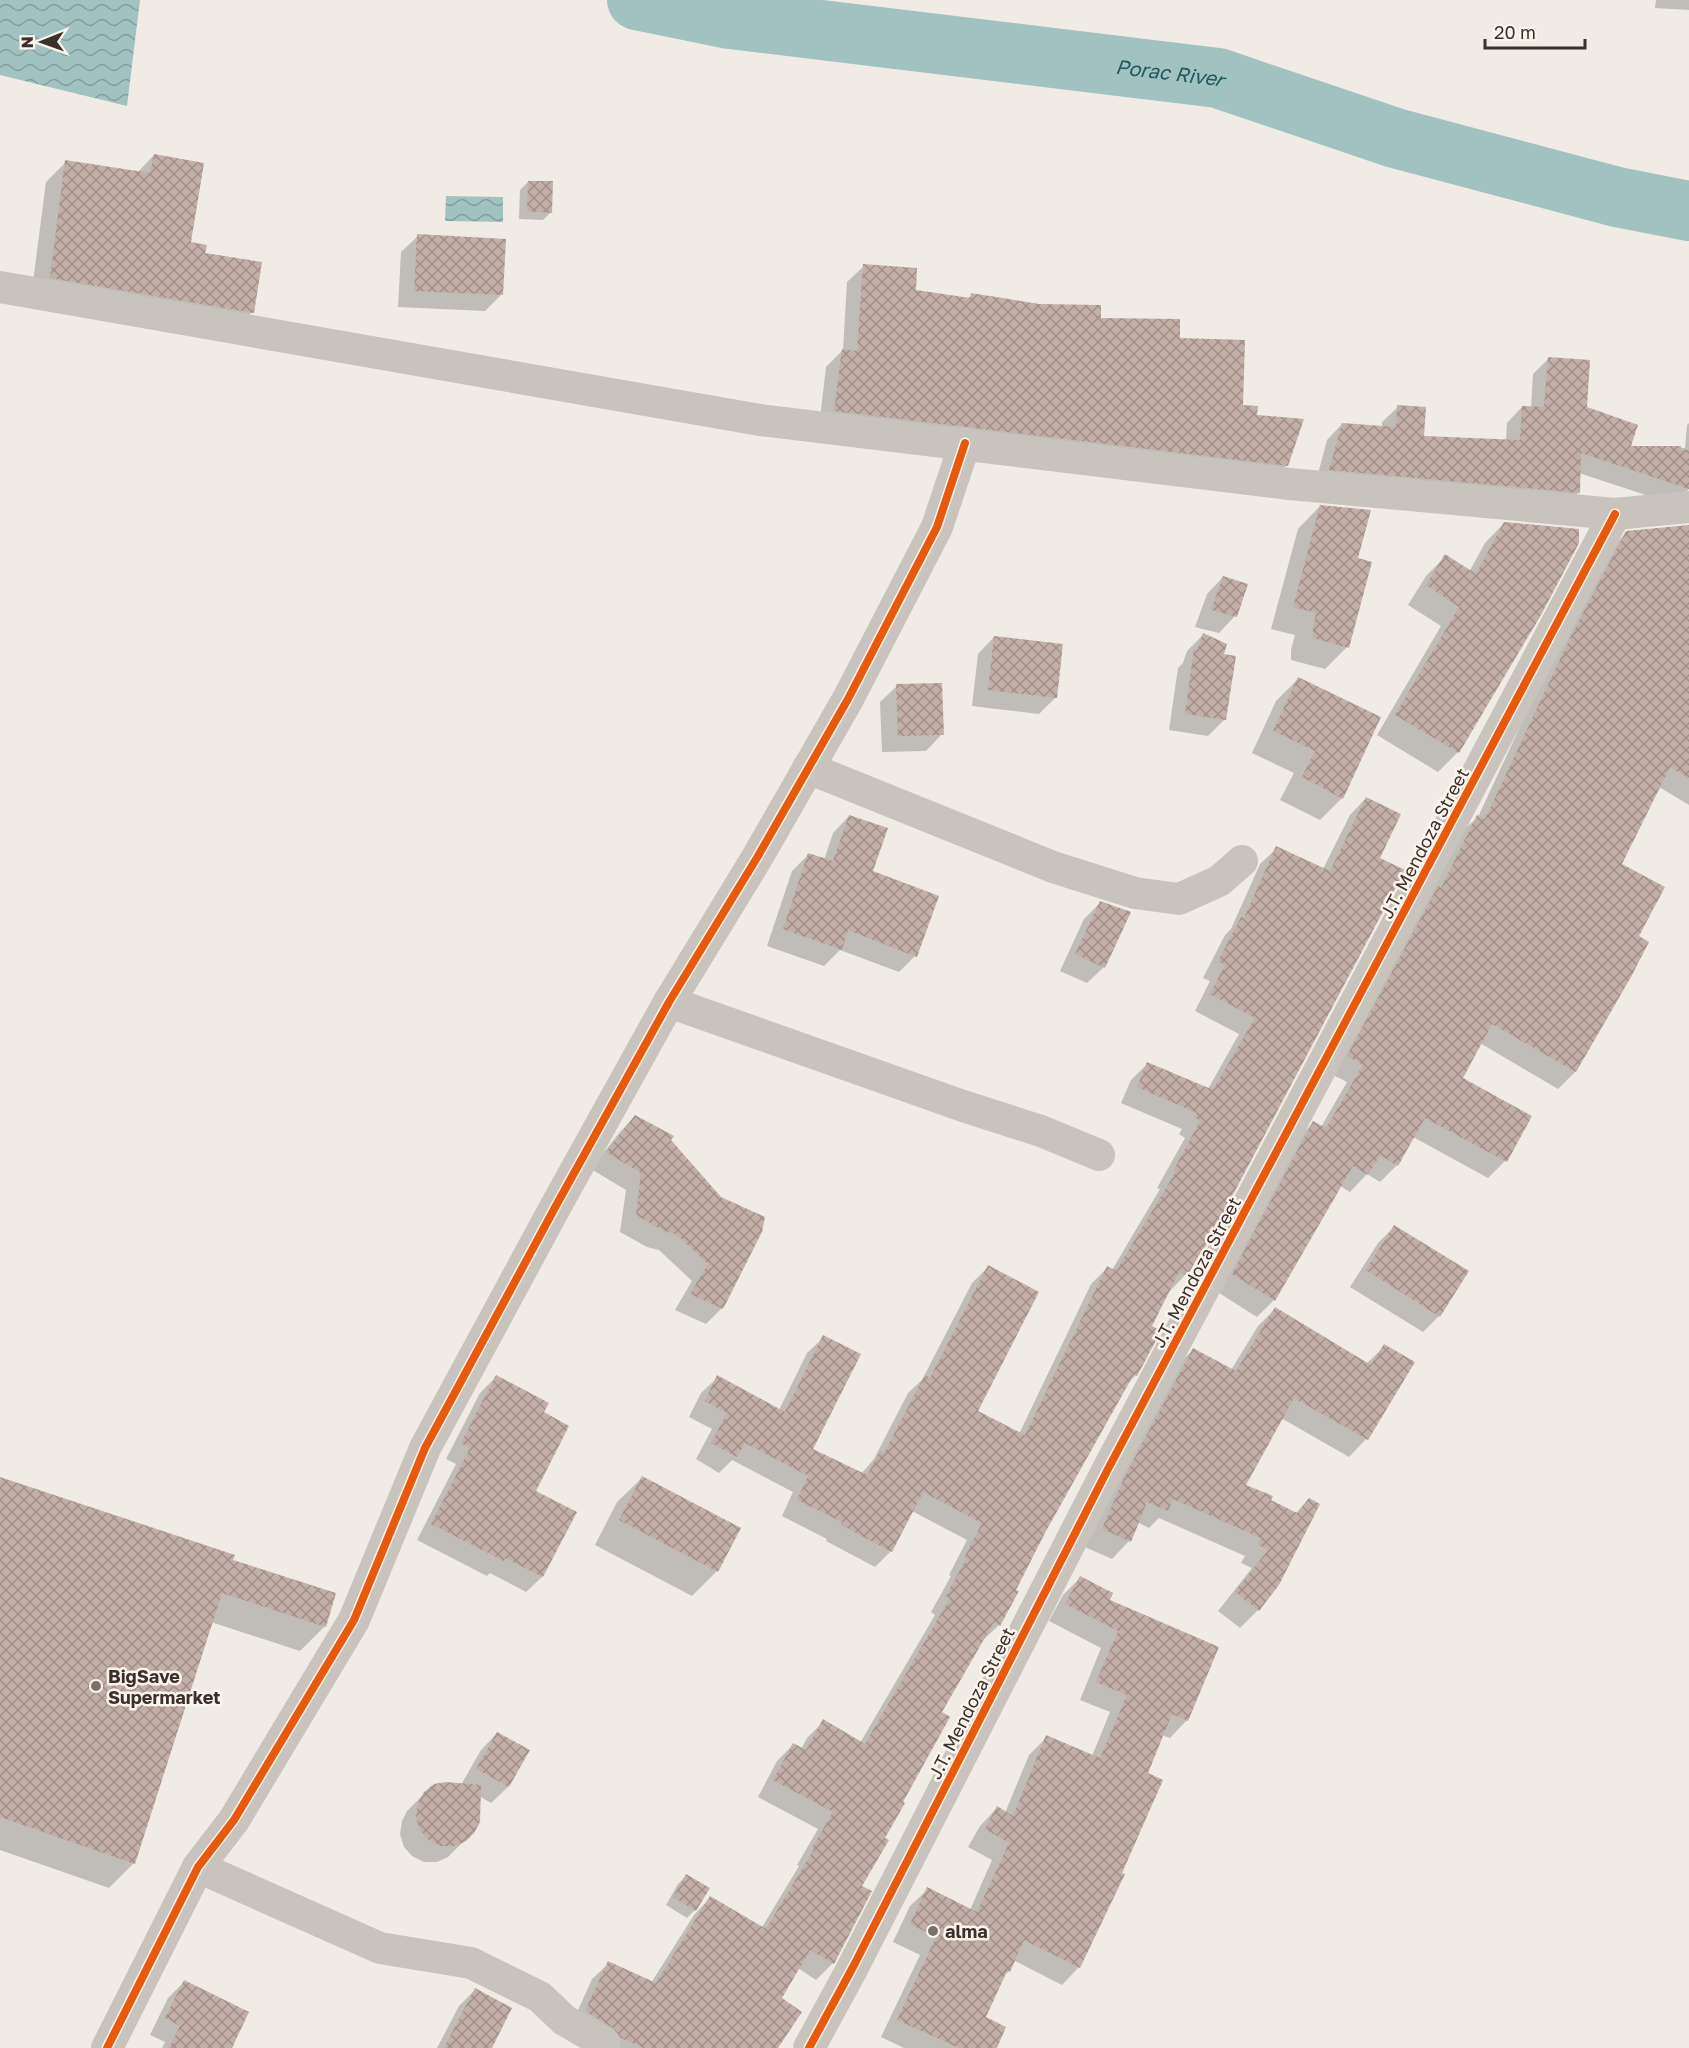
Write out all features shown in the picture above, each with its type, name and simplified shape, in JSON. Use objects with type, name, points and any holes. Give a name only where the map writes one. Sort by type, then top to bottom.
[{"type":"street","points":[[0,287],[760,420],[1290,484],[1615,514],[1689,507]]},
{"type":"street","points":[[107,2048],[198,1867],[234,1820],[354,1620],[425,1448],[558,1202],[669,1002],[848,699],[938,526],[965,443]]},
{"type":"street","name":"J.T. Mendoza Street","points":[[809,2048],[853,1967],[1108,1469],[1615,514]]},
{"type":"street","points":[[808,768],[1053,867],[1136,893],[1179,899],[1219,881],[1242,861]]},
{"type":"street","points":[[669,1002],[963,1106],[1041,1131],[1100,1155]]},
{"type":"street","points":[[198,1867],[380,1948],[471,1963],[540,1997],[564,2020],[604,2043]]},
{"type":"water","points":[[0,0],[140,0],[127,106],[0,75]]},
{"type":"water","points":[[446,196],[503,197],[503,222],[445,221]]},
{"type":"building","points":[[154,154],[204,163],[191,242],[207,245],[205,253],[262,262],[254,313],[50,278],[65,160],[150,173]]},
{"type":"building","points":[[528,181],[553,181],[552,213],[527,211]]},
{"type":"building","points":[[417,234],[506,239],[503,295],[414,291]]},
{"type":"building","points":[[863,264],[917,268],[916,290],[970,298],[971,293],[1039,304],[1101,305],[1101,318],[1180,319],[1180,338],[1245,340],[1243,405],[1258,406],[1257,415],[1304,419],[1288,466],[834,411],[842,349],[857,351]]},
{"type":"building","points":[[1548,357],[1590,360],[1587,407],[1638,425],[1631,446],[1681,446],[1681,450],[1689,450],[1689,489],[1581,453],[1580,493],[1329,470],[1342,423],[1396,427],[1397,405],[1426,407],[1424,436],[1520,440],[1522,406],[1544,407]]},
{"type":"building","points":[[1320,505],[1371,510],[1358,558],[1372,562],[1349,648],[1313,638],[1316,613],[1293,607]]},
{"type":"building","points":[[1504,522],[1579,529],[1579,543],[1541,615],[1459,753],[1395,715],[1459,607],[1426,585],[1445,554],[1476,574]]},
{"type":"building","points":[[1689,525],[1689,778],[1670,767],[1622,864],[1665,887],[1639,936],[1649,942],[1631,977],[1576,1072],[1492,1024],[1463,1078],[1532,1116],[1507,1162],[1425,1118],[1398,1166],[1380,1155],[1368,1175],[1353,1166],[1275,1301],[1232,1274],[1313,1121],[1326,1128],[1363,1065],[1347,1056],[1438,886],[1441,888],[1477,815],[1485,819],[1571,636],[1626,531]]},
{"type":"building","points":[[1223,576],[1248,584],[1237,617],[1211,610]]},
{"type":"building","points":[[1203,633],[1227,644],[1224,654],[1236,656],[1226,720],[1185,714],[1194,649],[1197,650]]},
{"type":"building","points":[[994,636],[1063,644],[1057,698],[988,690]]},
{"type":"building","points":[[1298,677],[1381,717],[1343,799],[1302,777],[1315,751],[1273,731]]},
{"type":"building","points":[[942,683],[944,735],[898,736],[896,684]]},
{"type":"building","points":[[1366,797],[1401,814],[1380,858],[1405,870],[1201,1255],[1187,1276],[1179,1272],[1152,1326],[1161,1331],[1137,1376],[1134,1374],[1046,1531],[1016,1590],[1019,1591],[1000,1626],[994,1622],[942,1712],[950,1717],[885,1838],[889,1840],[862,1886],[872,1891],[834,1964],[810,1950],[782,1998],[802,2012],[778,2048],[643,2048],[621,2038],[613,2028],[585,2011],[608,1961],[656,1983],[710,1896],[766,1929],[814,1849],[812,1848],[833,1812],[773,1780],[793,1743],[806,1750],[823,1719],[865,1744],[950,1598],[946,1596],[982,1523],[923,1492],[892,1552],[841,1525],[842,1522],[797,1500],[808,1476],[745,1443],[737,1457],[711,1443],[727,1413],[705,1401],[717,1375],[785,1412],[823,1335],[861,1354],[813,1449],[867,1475],[880,1451],[884,1453],[925,1375],[930,1378],[988,1265],[1039,1292],[978,1411],[1025,1435],[1107,1266],[1116,1271],[1175,1173],[1173,1171],[1200,1121],[1194,1117],[1197,1113],[1137,1087],[1147,1062],[1211,1089],[1214,1088],[1255,1018],[1210,994],[1225,965],[1218,961],[1241,917],[1244,918],[1276,846],[1330,871]]},
{"type":"building","points":[[849,815],[888,828],[873,871],[939,896],[917,957],[848,930],[842,950],[783,929],[808,853],[833,861]]},
{"type":"building","points":[[1100,901],[1131,912],[1105,968],[1075,954]]},
{"type":"building","points":[[635,1115],[674,1136],[671,1140],[721,1197],[765,1217],[762,1232],[723,1309],[690,1294],[708,1264],[676,1234],[664,1231],[636,1215],[641,1173],[606,1152]]},
{"type":"building","points":[[1394,1225],[1469,1271],[1440,1317],[1366,1270]]},
{"type":"building","points":[[1275,1307],[1371,1365],[1384,1344],[1415,1362],[1368,1440],[1294,1398],[1246,1485],[1273,1496],[1271,1500],[1297,1513],[1309,1498],[1320,1504],[1279,1585],[1259,1611],[1235,1592],[1268,1550],[1258,1545],[1261,1538],[1173,1499],[1168,1511],[1147,1502],[1131,1542],[1102,1529],[1124,1478],[1193,1348],[1236,1371]]},
{"type":"building","points":[[496,1375],[549,1403],[544,1412],[569,1426],[536,1491],[577,1512],[543,1577],[505,1558],[504,1561],[431,1524],[470,1448],[461,1443]]},
{"type":"building","points":[[642,1476],[741,1528],[718,1572],[619,1520]]},
{"type":"building","name":"BigSave Supermarket","points":[[0,1477],[235,1555],[233,1560],[336,1593],[326,1627],[222,1593],[135,1864],[0,1817]]},
{"type":"building","points":[[1080,1576],[1113,1593],[1110,1600],[1219,1647],[1188,1721],[1172,1714],[1148,1773],[1163,1780],[1122,1873],[1125,1874],[1080,1968],[1024,1940],[986,2017],[1006,2027],[997,2048],[959,2048],[897,2020],[936,1937],[910,1924],[927,1887],[977,1912],[1009,1843],[985,1829],[997,1806],[1013,1816],[1046,1735],[1100,1758],[1127,1695],[1096,1682],[1118,1631],[1065,1604]]},
{"type":"building","points":[[497,1732],[530,1750],[509,1787],[476,1769]]},
{"type":"building","points":[[446,1782],[481,1785],[480,1822],[466,1841],[455,1846],[441,1846],[429,1840],[420,1830],[416,1817],[418,1803],[424,1792],[434,1784]]},
{"type":"building","points":[[686,1874],[710,1888],[696,1911],[673,1897]]},
{"type":"building","points":[[184,1980],[249,2012],[232,2048],[169,2048],[180,2026],[165,2018]]},
{"type":"building","points":[[475,1988],[512,2008],[492,2048],[444,2048]]},
{"type":"waterway","name":"Porac River","points":[[637,0],[730,19],[1218,78],[1395,138],[1617,197],[1689,211]]},
{"type":"cycle path","points":[[107,2048],[198,1867],[234,1820],[354,1620],[425,1448],[558,1202],[669,1002],[758,856],[848,699],[937,527],[965,443]]},
{"type":"cycle path","points":[[809,2048],[853,1967],[1108,1469],[1615,514]]},
{"type":"place","name":"BigSave Supermarket","points":[[96,1686]]},
{"type":"place","name":"alma","points":[[933,1931]]}]
